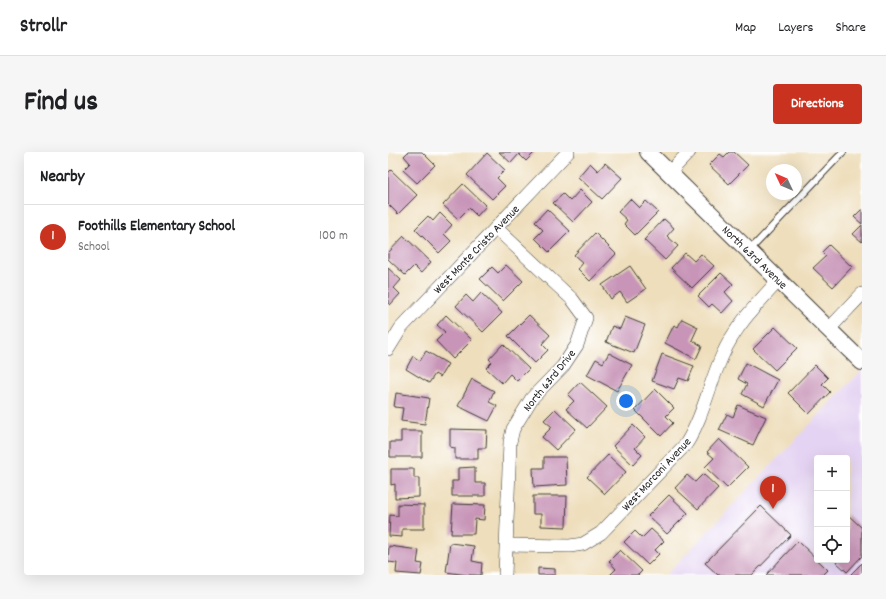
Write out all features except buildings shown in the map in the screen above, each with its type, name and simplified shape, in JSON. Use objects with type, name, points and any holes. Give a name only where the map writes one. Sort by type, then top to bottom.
[{"type":"street","name":"West Monte Cristo Avenue","points":[[388,349],[401,328],[568,152]]},
{"type":"street","name":"North 63rd Avenue","points":[[648,152],[862,362]]},
{"type":"street","points":[[669,173],[689,152]]},
{"type":"street","name":"North 63rd Drive","points":[[496,228],[572,299],[586,318],[577,345],[563,366],[532,398],[513,429],[510,442],[506,545]]},
{"type":"street","name":"West Marconi Avenue","points":[[506,545],[570,546],[583,544],[600,533],[686,444],[694,432],[722,355],[734,333],[779,280]]},
{"type":"street","points":[[828,330],[862,294]]},
{"type":"street","points":[[505,575],[506,545]]},
{"type":"lane","points":[[749,252],[843,152]]},
{"type":"shaded area","points":[[862,370],[862,575],[666,575]]},
{"type":"place","name":"Foothills Elementary School","points":[[773,509]]}]
